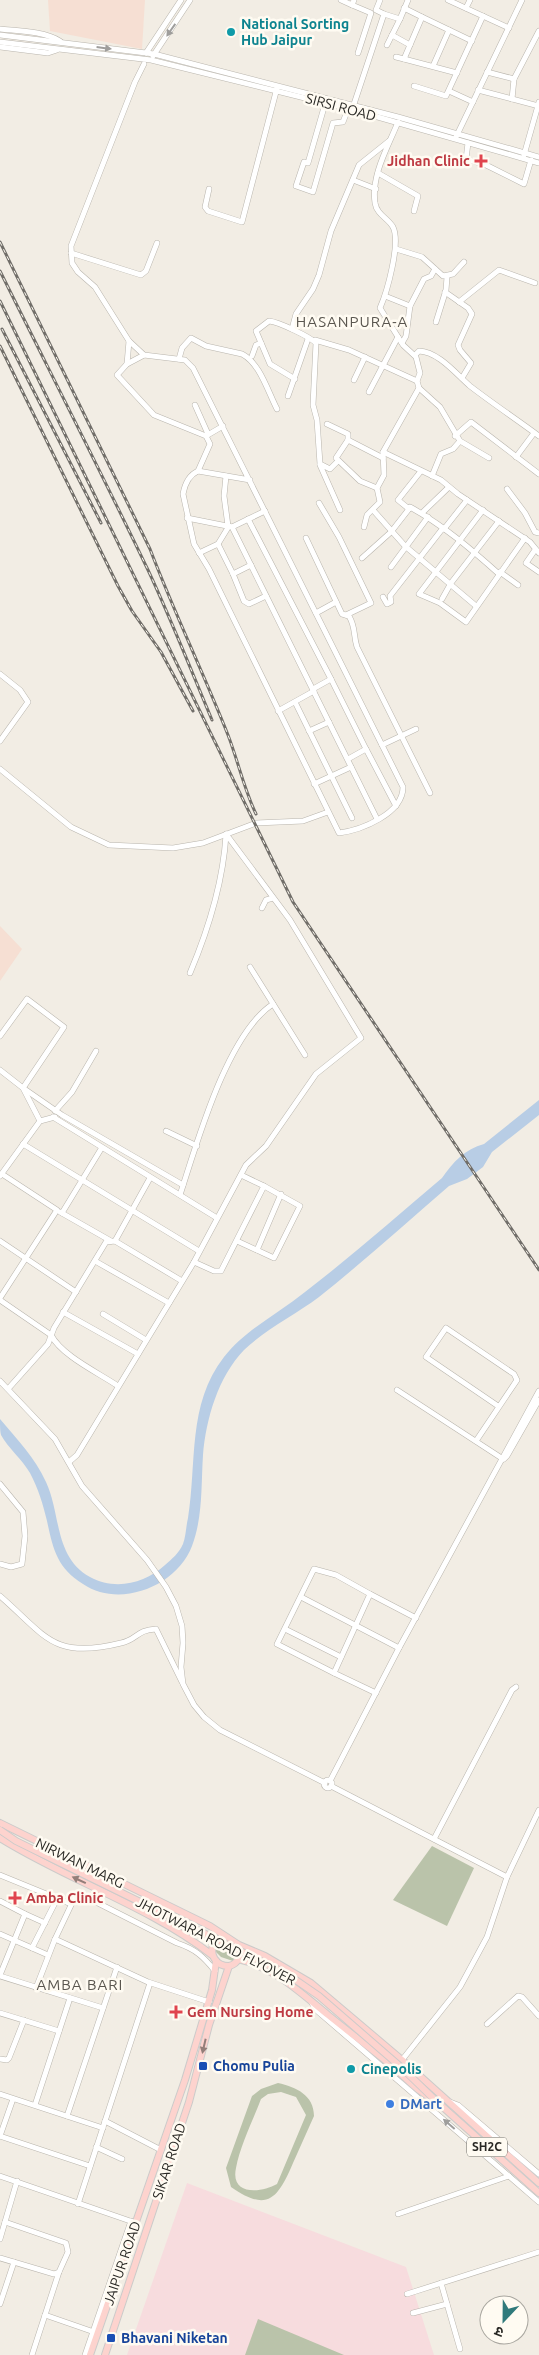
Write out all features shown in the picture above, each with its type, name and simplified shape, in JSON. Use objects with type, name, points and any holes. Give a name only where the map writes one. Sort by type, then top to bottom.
[{"type":"main road","name":"NIRWAN MARG","points":[[1,1826],[210,1926],[225,1937],[235,1941],[238,1945],[265,1956],[311,1983],[447,2101]]},
{"type":"main road","name":"JHOTWARA ROAD FLYOVER","points":[[1,1826],[24,1845],[287,1974],[319,1996],[402,2068],[539,2193]]},
{"type":"main road","points":[[0,1838],[42,1862],[158,1919],[214,1958],[221,1965],[229,1966],[238,1959],[240,1950],[238,1945]]},
{"type":"main road","points":[[215,1971],[214,1942],[225,1937]]},
{"type":"main road","name":"JHOTWARA ROAD FLYOVER","points":[[238,1959],[252,1963],[285,1980],[422,2094],[435,2100]]},
{"type":"main road","name":"SIKAR ROAD","points":[[106,2355],[189,2102],[209,2025],[229,1966]]},
{"type":"main road","name":"JAIPUR ROAD","points":[[90,2355],[95,2333],[161,2150],[209,2002],[215,1971]]},
{"type":"main road","points":[[447,2101],[539,2183]]},
{"type":"street","points":[[144,355],[129,341],[95,287],[78,272],[72,263],[71,246],[146,52],[181,0]]},
{"type":"street","points":[[0,42],[143,62],[151,60],[190,0]]},
{"type":"street","points":[[341,0],[353,2],[400,19]]},
{"type":"street","points":[[358,53],[380,0]]},
{"type":"street","points":[[387,45],[408,0]]},
{"type":"street","points":[[466,8],[470,0]]},
{"type":"street","points":[[456,137],[521,0]]},
{"type":"street","points":[[451,1],[509,28]]},
{"type":"street","points":[[404,8],[472,41]]},
{"type":"street","points":[[325,104],[308,164],[304,162],[296,186],[312,192],[333,124],[343,122],[351,108],[384,14]]},
{"type":"street","points":[[414,86],[446,96],[483,16]]},
{"type":"street","points":[[404,58],[422,17]]},
{"type":"street","points":[[0,29],[53,37],[62,43]]},
{"type":"street","points":[[433,66],[449,30]]},
{"type":"street","points":[[512,99],[514,79],[539,31]]},
{"type":"street","points":[[0,35],[62,43]]},
{"type":"street","points":[[392,35],[410,45]]},
{"type":"street","name":"SIRSI ROAD","points":[[62,43],[146,52],[524,156],[539,162]]},
{"type":"street","points":[[0,47],[48,54],[58,50]]},
{"type":"street","points":[[396,57],[457,73]]},
{"type":"street","name":"SIRSI ROAD","points":[[151,60],[277,88],[325,104],[351,108],[456,137],[468,143],[524,156],[539,157]]},
{"type":"street","points":[[487,72],[514,79]]},
{"type":"street","points":[[209,189],[205,207],[208,211],[242,222],[277,88]]},
{"type":"street","points":[[478,90],[539,105]]},
{"type":"street","points":[[448,91],[473,102]]},
{"type":"street","points":[[524,156],[539,102]]},
{"type":"street","points":[[398,122],[378,173],[376,189],[378,212],[392,225],[397,240],[385,296],[380,308],[402,343],[415,355],[420,373],[417,381],[419,388],[440,406],[460,441],[489,458]]},
{"type":"street","points":[[292,329],[296,314],[313,289],[331,231],[362,161],[390,140]]},
{"type":"street","points":[[468,143],[466,160],[486,165],[524,184],[530,160]]},
{"type":"street","points":[[378,173],[418,196],[414,211]]},
{"type":"street","points":[[353,180],[376,189]]},
{"type":"street","points":[[71,253],[142,275],[146,271],[157,243]]},
{"type":"street","points":[[396,249],[422,257],[435,270],[447,277],[453,274],[464,262]]},
{"type":"street","points":[[402,343],[406,336],[410,306],[424,279],[431,276],[435,270]]},
{"type":"street","points":[[459,302],[499,270],[534,284]]},
{"type":"street","points":[[436,322],[445,292],[447,277]]},
{"type":"street","points":[[445,292],[472,314],[458,345],[471,363],[462,378]]},
{"type":"street","points":[[385,296],[410,306]]},
{"type":"street","points":[[294,379],[270,364],[260,343],[256,331],[269,321],[276,322],[308,338],[365,357],[417,381]]},
{"type":"street","points":[[369,392],[398,337]]},
{"type":"street","points":[[179,359],[182,348],[191,338],[206,346],[242,354],[247,357],[256,369],[277,409]]},
{"type":"street","points":[[288,396],[308,338]]},
{"type":"street","points":[[314,340],[316,343],[313,405],[317,420],[320,464],[340,510]]},
{"type":"street","points":[[127,364],[129,341]]},
{"type":"street","points":[[252,356],[256,345],[260,343]]},
{"type":"street","points":[[415,355],[419,351],[434,356],[537,434],[516,458]]},
{"type":"street","points":[[195,405],[207,435],[210,444],[198,471],[184,485],[183,494],[187,518],[194,544],[209,569],[339,833],[360,828],[396,806],[403,795],[403,787],[193,368],[189,362],[179,359],[144,355],[127,364],[117,374],[154,415],[207,435]]},
{"type":"street","points":[[354,380],[365,357]]},
{"type":"street","points":[[364,527],[367,515],[380,502],[377,488],[384,475],[383,455],[419,388]]},
{"type":"street","points":[[456,436],[471,422],[539,474]]},
{"type":"street","points":[[327,424],[348,434],[348,440],[336,457],[338,461],[360,481],[377,488]]},
{"type":"street","points":[[207,435],[223,426]]},
{"type":"street","points":[[348,440],[432,476],[527,540],[537,552],[526,563],[539,572]]},
{"type":"street","points":[[432,476],[441,454],[453,449],[460,441]]},
{"type":"street","points":[[320,464],[330,469],[338,461]]},
{"type":"street","points":[[198,471],[250,480]]},
{"type":"street","points":[[409,509],[398,500],[421,471]]},
{"type":"street","points":[[226,476],[225,504],[229,526],[251,565],[377,819]]},
{"type":"street","points":[[422,513],[449,487]]},
{"type":"street","points":[[483,510],[419,594],[440,603],[466,622],[500,573],[527,540],[537,532],[507,489]]},
{"type":"street","points":[[383,597],[387,604],[391,602],[390,596],[467,500]]},
{"type":"street","points":[[319,503],[339,537],[371,603],[346,615]]},
{"type":"street","points":[[362,558],[391,532],[410,506],[444,528],[518,586]]},
{"type":"street","points":[[373,510],[405,546],[476,606]]},
{"type":"street","points":[[187,518],[229,526],[265,511]]},
{"type":"street","points":[[392,567],[405,546],[428,517]]},
{"type":"street","points":[[248,519],[396,806]]},
{"type":"street","points":[[442,599],[451,583],[499,521]]},
{"type":"street","points":[[199,553],[218,544],[229,526]]},
{"type":"street","points":[[306,538],[342,614],[346,615],[356,631],[357,647],[430,793]]},
{"type":"street","points":[[218,544],[246,603],[253,603],[266,596]]},
{"type":"street","points":[[232,574],[251,565]]},
{"type":"street","points":[[316,613],[336,602]]},
{"type":"street","points":[[0,674],[20,690],[28,702],[0,741]]},
{"type":"street","points":[[278,711],[332,679]]},
{"type":"street","points":[[295,702],[352,818]]},
{"type":"street","points":[[309,731],[329,722]]},
{"type":"street","points":[[382,745],[416,729]]},
{"type":"street","points":[[348,759],[366,749]]},
{"type":"street","points":[[314,784],[351,767]]},
{"type":"street","points":[[0,769],[71,827],[109,845],[174,848],[203,843],[256,823],[303,821],[328,812]]},
{"type":"street","points":[[190,973],[209,926],[224,862],[226,834]]},
{"type":"street","points":[[69,1462],[77,1455],[194,1262],[246,1165],[266,1146],[316,1074],[361,1038],[290,920],[226,834]]},
{"type":"street","points":[[225,843],[234,845]]},
{"type":"street","points":[[262,908],[266,900],[273,898]]},
{"type":"street","points":[[250,966],[305,1055]]},
{"type":"street","points":[[0,1036],[27,999],[64,1027],[23,1088]]},
{"type":"street","points":[[180,1196],[227,1062],[262,1011],[273,1004]]},
{"type":"street","points":[[55,1111],[72,1092],[96,1051]]},
{"type":"street","points":[[0,1070],[55,1111],[183,1185]]},
{"type":"street","points":[[23,1088],[40,1121]]},
{"type":"street","points":[[31,1102],[42,1102]]},
{"type":"street","points":[[62,1115],[40,1121],[1,1175],[56,1210],[182,1281]]},
{"type":"street","points":[[53,1118],[217,1218]]},
{"type":"street","points":[[166,1131],[197,1146]]},
{"type":"street","points":[[22,1144],[199,1251]]},
{"type":"street","points":[[62,1213],[102,1149]]},
{"type":"street","points":[[237,1241],[274,1258],[300,1206],[281,1194],[240,1175]]},
{"type":"street","points":[[113,1241],[150,1178]]},
{"type":"street","points":[[194,1262],[214,1271],[221,1271],[264,1186]]},
{"type":"street","points":[[257,1250],[281,1194]]},
{"type":"street","points":[[56,1210],[0,1299],[51,1335],[55,1342],[78,1360],[118,1386]]},
{"type":"street","points":[[8,1389],[48,1344],[63,1312],[106,1242],[113,1241]]},
{"type":"street","points":[[0,1242],[76,1292]]},
{"type":"street","points":[[95,1261],[168,1303]]},
{"type":"street","points":[[63,1312],[138,1354]]},
{"type":"street","points":[[103,1314],[146,1340]]},
{"type":"street","points":[[476,1441],[517,1380],[514,1374],[446,1328],[426,1357],[498,1406]]},
{"type":"street","points":[[0,1382],[55,1439],[82,1486],[98,1507],[129,1538],[166,1587],[176,1606],[182,1626],[184,1643],[181,1667],[183,1684]]},
{"type":"street","points":[[397,1390],[504,1459]]},
{"type":"street","points":[[504,1459],[504,1454],[539,1391]]},
{"type":"street","points":[[329,1783],[399,1648],[539,1400]]},
{"type":"street","points":[[0,1484],[23,1512],[25,1536],[22,1564],[11,1567],[0,1564]]},
{"type":"street","points":[[376,1693],[277,1644],[314,1569],[336,1575],[416,1618]]},
{"type":"street","points":[[334,1673],[370,1594]]},
{"type":"street","points":[[0,1596],[50,1642],[63,1647],[81,1649],[118,1644],[126,1642],[144,1630],[156,1629],[194,1705],[215,1727],[329,1783],[507,1877]]},
{"type":"street","points":[[301,1597],[399,1648]]},
{"type":"street","points":[[285,1629],[341,1657]]},
{"type":"street","points":[[434,1840],[512,1690],[516,1687]]},
{"type":"street","points":[[402,2060],[460,1987],[487,1937],[507,1877],[539,1810]]},
{"type":"street","points":[[0,1875],[72,1904]]},
{"type":"street","points":[[36,1988],[55,1939],[72,1904],[78,1896],[86,1897],[177,1943],[193,1948],[201,1954],[215,1971]]},
{"type":"street","points":[[32,1948],[57,1899]]},
{"type":"street","points":[[0,1901],[45,1924]]},
{"type":"street","points":[[25,1914],[0,1975],[103,2008]]},
{"type":"street","points":[[0,1934],[48,1955]]},
{"type":"street","points":[[55,1939],[150,1982],[209,2002]]},
{"type":"street","points":[[67,2116],[117,1967]]},
{"type":"street","points":[[78,2204],[150,1982]]},
{"type":"street","points":[[487,2024],[518,1996],[522,1997],[539,2016]]},
{"type":"street","points":[[35,2106],[70,1998]]},
{"type":"street","points":[[312,2002],[315,2009],[390,2071],[539,2202]]},
{"type":"street","points":[[0,2013],[59,2031]]},
{"type":"street","points":[[0,2059],[7,2060],[9,2058],[24,2020]]},
{"type":"street","points":[[0,2094],[102,2128]]},
{"type":"street","points":[[12,2099],[0,2136],[90,2166]]},
{"type":"street","points":[[447,2101],[458,2105],[539,2174]]},
{"type":"street","points":[[105,2121],[161,2150]]},
{"type":"street","points":[[96,2147],[122,2159]]},
{"type":"street","points":[[0,2176],[134,2222]]},
{"type":"street","points":[[398,2214],[509,2176]]},
{"type":"street","points":[[0,2239],[17,2181]]},
{"type":"street","points":[[5,2222],[66,2243],[68,2252],[59,2272],[32,2355]]},
{"type":"street","points":[[407,2294],[539,2252]]},
{"type":"street","points":[[0,2258],[46,2273],[59,2272]]},
{"type":"street","points":[[0,2304],[14,2262]]},
{"type":"street","points":[[441,2283],[460,2349]]},
{"type":"street","points":[[413,2313],[447,2304]]},
{"type":"street","points":[[45,2315],[95,2333],[85,2355]]},
{"type":"shaded area","points":[[48,0],[145,0],[142,49],[50,31]]},
{"type":"shaded area","points":[[0,926],[22,949],[0,981]]},
{"type":"shaded area","points":[[187,2183],[406,2267],[434,2355],[127,2355]]},
{"type":"green space","points":[[432,1846],[474,1868],[447,1926],[393,1900]]},
{"type":"green space","points":[[205,1941],[236,1953],[236,1957],[233,1961],[221,1957]]},
{"type":"green space","points":[[278,2083],[303,2093],[311,2103],[314,2116],[282,2185],[277,2193],[263,2200],[244,2195],[231,2187],[226,2168],[252,2096],[261,2089]],"holes":[[[281,2092],[296,2097],[306,2115],[277,2184],[255,2190],[242,2188],[235,2177],[236,2168],[261,2099],[268,2094]]]},
{"type":"green space","points":[[258,2319],[344,2355],[245,2355]]},
{"type":"water","points":[[539,1100],[539,1115],[492,1152],[483,1167],[467,1179],[449,1186],[335,1284],[310,1304],[262,1335],[244,1350],[235,1361],[220,1386],[210,1413],[203,1455],[200,1512],[196,1535],[185,1560],[174,1572],[161,1582],[130,1594],[98,1591],[74,1578],[62,1564],[54,1549],[40,1496],[27,1468],[1,1435],[0,1419],[42,1473],[51,1494],[64,1547],[78,1568],[90,1577],[110,1584],[130,1583],[157,1571],[173,1558],[183,1544],[191,1498],[199,1414],[204,1394],[212,1375],[224,1357],[242,1338],[295,1300],[374,1236],[442,1178],[460,1157],[471,1149],[484,1144]]},
{"type":"railway","points":[[0,242],[150,549],[228,735],[256,814]]},
{"type":"railway","points":[[0,271],[148,570],[212,720]]},
{"type":"railway","points":[[0,301],[293,902],[539,1270]]},
{"type":"railway","points":[[2,329],[101,523]]},
{"type":"railway","points":[[0,346],[118,586],[132,611],[161,652],[193,711]]},
{"type":"place","name":"National Sorting Hub Jaipur","points":[[231,32]]},
{"type":"place","name":"Jidhan Clinic","points":[[481,161]]},
{"type":"place","name":"Amba Clinic","points":[[15,1898]]},
{"type":"place","name":"Gem Nursing Home","points":[[176,2012]]},
{"type":"place","name":"Chomu Pulia","points":[[203,2066]]},
{"type":"place","name":"Cinepolis","points":[[351,2069]]},
{"type":"place","name":"DMart","points":[[390,2104]]},
{"type":"place","name":"Bhavani Niketan","points":[[111,2338]]},
{"type":"district","name":"HASANPURA-A","points":[[352,322]]},
{"type":"district","name":"AMBA BARI","points":[[80,1985]]}]
